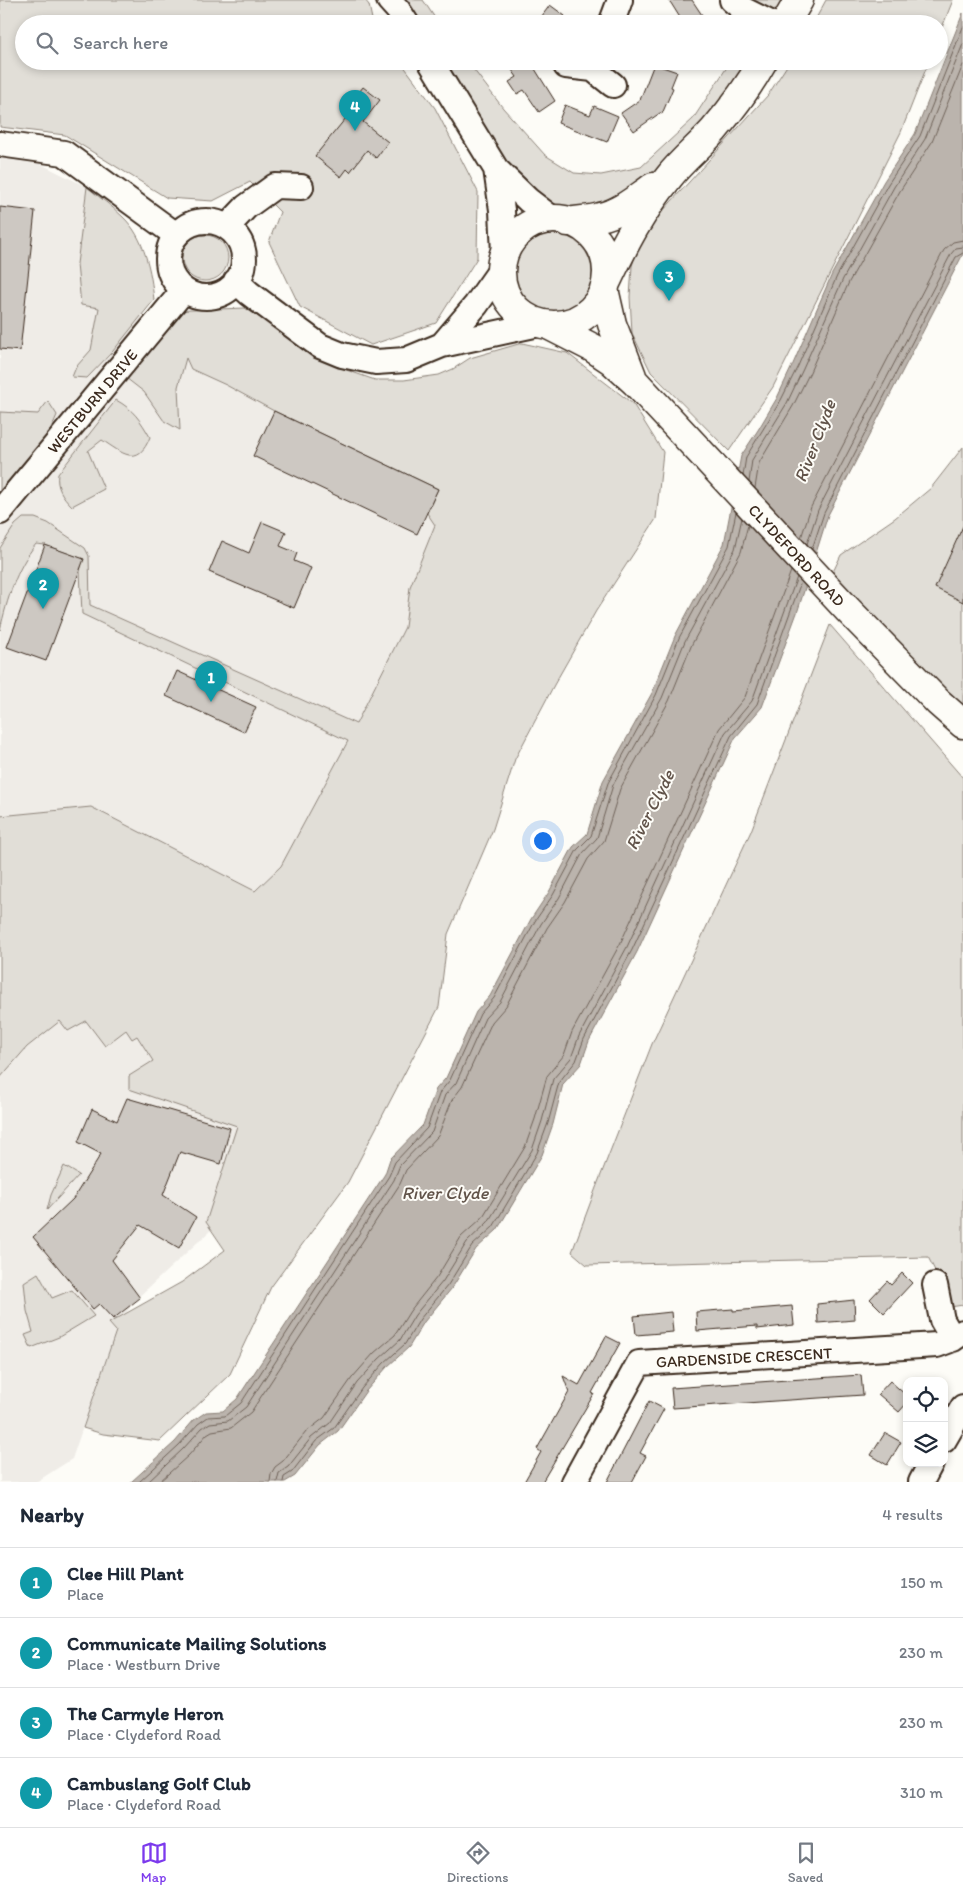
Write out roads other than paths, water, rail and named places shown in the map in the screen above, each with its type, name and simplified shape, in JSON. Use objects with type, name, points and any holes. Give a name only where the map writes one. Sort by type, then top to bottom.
[{"type":"main road","points":[[790,15],[799,0]]},
{"type":"main road","points":[[605,286],[607,265],[601,248],[591,234],[577,224],[543,220],[526,227],[513,238],[502,262],[503,288],[511,304],[523,316],[544,324],[557,326],[574,322],[589,312],[600,299],[638,218],[670,175],[714,130],[740,97],[757,70]]},
{"type":"main road","points":[[561,221],[601,217],[612,213],[627,205],[670,175]]},
{"type":"main road","name":"CLYDEFORD ROAD","points":[[605,286],[612,324],[635,382]]},
{"type":"main road","name":"CLYDEFORD ROAD","points":[[544,324],[593,348],[611,360],[635,382],[828,588],[938,702],[963,724]]},
{"type":"street","points":[[389,0],[401,15]]},
{"type":"street","points":[[614,15],[620,0]]},
{"type":"street","points":[[732,0],[744,10],[754,15]]},
{"type":"street","points":[[436,70],[496,169],[528,200],[561,221]]},
{"type":"street","points":[[599,70],[613,84]]},
{"type":"street","points":[[0,144],[64,153],[176,235]]},
{"type":"street","points":[[442,345],[476,305],[502,262],[502,210],[496,169]]},
{"type":"street","points":[[227,227],[246,208],[275,186],[301,187]]},
{"type":"street","points":[[195,222],[217,222],[227,227],[236,235],[243,252],[242,270],[236,281],[228,289],[217,295],[206,297],[194,295],[184,290],[175,281],[168,264],[170,245],[176,235],[184,227],[195,222]]},
{"type":"street","points":[[236,281],[249,293],[320,346],[342,355],[376,362],[406,360],[442,345],[544,324]]},
{"type":"street","name":"WESTBURN DRIVE","points":[[0,512],[184,290]]},
{"type":"street","name":"GARDENSIDE CRESCENT","points":[[574,1482],[639,1363],[937,1345],[958,1335],[942,1320],[935,1285]]},
{"type":"street","points":[[948,1433],[963,1407]]},
{"type":"street","points":[[921,1482],[929,1467]]},
{"type":"water","name":"River Clyde","points":[[963,13],[963,254],[828,515],[798,610],[762,707],[735,738],[637,952],[589,1041],[581,1064],[563,1084],[553,1124],[542,1155],[497,1230],[476,1249],[452,1288],[424,1322],[409,1347],[387,1367],[366,1391],[338,1431],[320,1445],[295,1476],[285,1482],[131,1482],[175,1442],[194,1420],[206,1412],[223,1411],[237,1399],[385,1174],[390,1159],[423,1125],[436,1089],[446,1078],[476,1012],[490,996],[531,919],[549,892],[573,847],[587,834],[603,781],[652,693],[675,636],[724,544],[741,456],[777,398],[832,274],[884,181],[915,134],[940,70],[948,70],[948,51]]},
{"type":"place","name":"Cambuslang Golf Club","points":[[355,131]]},
{"type":"place","name":"The Carmyle Heron","points":[[669,301]]},
{"type":"place","name":"Communicate Mailing Solutions","points":[[43,609]]},
{"type":"place","name":"Clee Hill Plant","points":[[211,702]]}]
